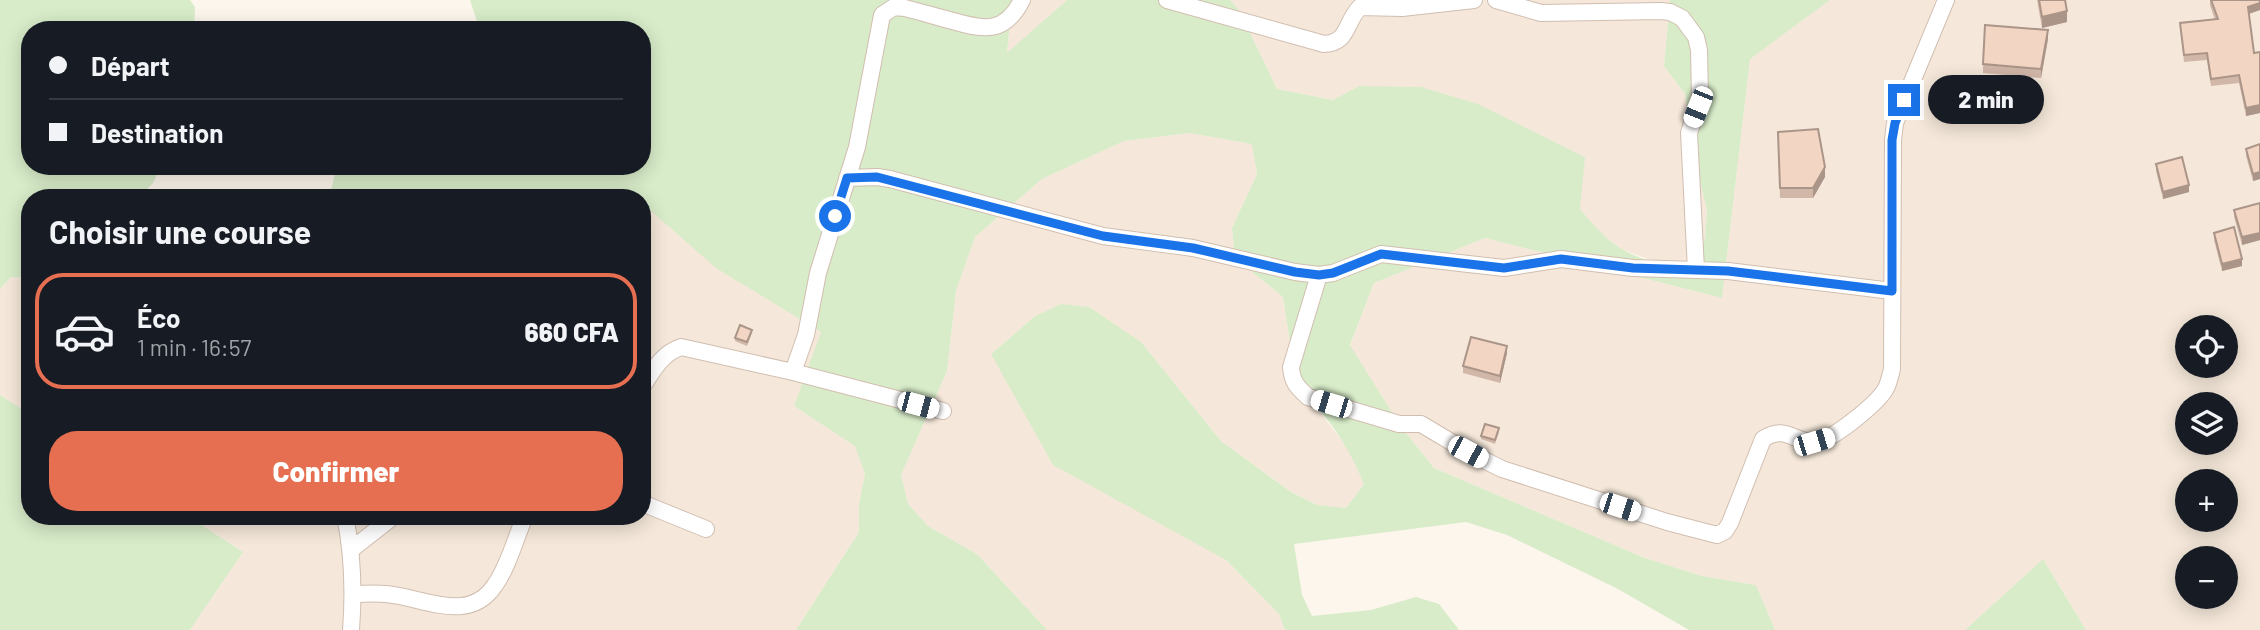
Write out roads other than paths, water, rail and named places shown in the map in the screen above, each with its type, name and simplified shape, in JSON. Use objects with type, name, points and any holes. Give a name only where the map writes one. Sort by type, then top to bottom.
[{"type":"street","points":[[793,372],[806,335],[818,272],[857,147],[882,15],[894,8],[905,8],[978,28],[993,28],[1006,21],[1022,0]]},
{"type":"street","points":[[1167,0],[1324,44],[1335,44],[1341,39],[1360,7],[1402,8],[1474,0]]},
{"type":"street","points":[[1496,0],[1541,13],[1661,11],[1682,18],[1696,37],[1699,50],[1700,98],[1689,133],[1696,270]]},
{"type":"street","points":[[1319,275],[1291,367],[1292,379],[1297,388],[1308,397],[1399,424],[1421,424],[1476,457],[1502,469],[1667,522],[1717,535],[1725,531],[1730,523],[1763,439],[1773,433],[1782,432],[1814,442],[1832,436],[1884,392],[1892,369],[1892,140],[1895,123],[1946,0]]},
{"type":"street","points":[[847,178],[890,179],[1103,236],[1193,248],[1319,275],[1333,273],[1381,254],[1504,268],[1561,259],[1614,267],[1728,271],[1892,291]]},
{"type":"street","points":[[651,374],[660,360],[681,347],[793,372],[943,411]]},
{"type":"street","points":[[651,507],[706,529]]},
{"type":"street","points":[[347,525],[352,549],[354,594],[351,630]]},
{"type":"street","points":[[352,549],[383,525]]},
{"type":"street","points":[[354,594],[387,594],[457,608],[472,606],[496,585],[521,525]]}]
